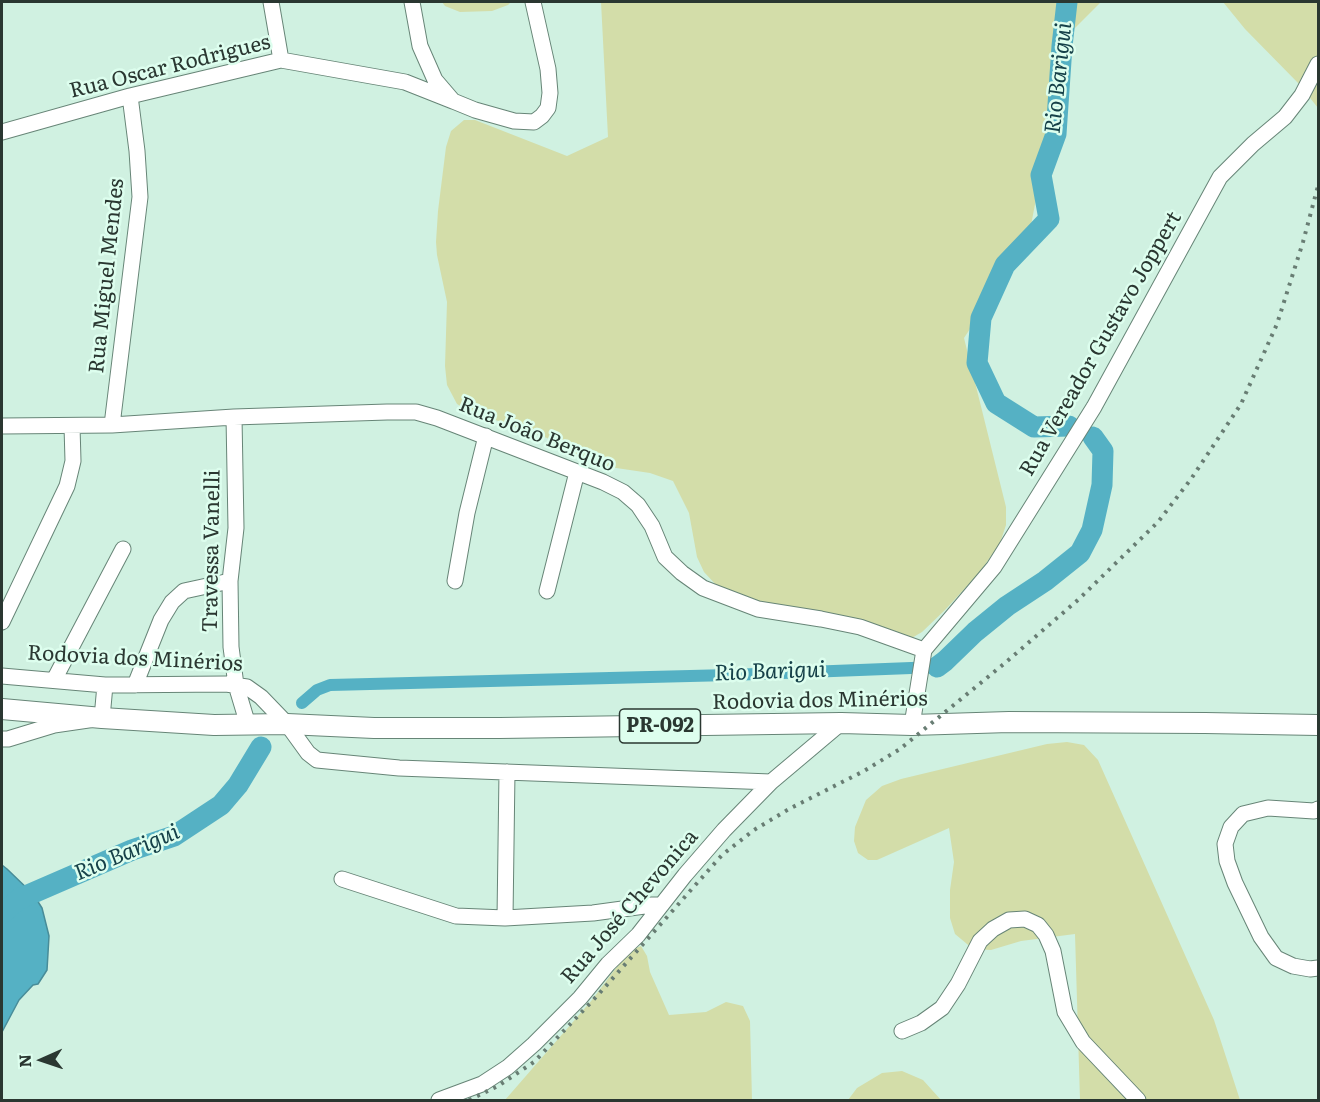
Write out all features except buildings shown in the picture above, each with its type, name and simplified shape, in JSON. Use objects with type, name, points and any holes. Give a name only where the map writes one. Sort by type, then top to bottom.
[{"type":"main road","name":"Rodovia dos Minérios","points":[[2,709],[214,725],[287,724],[374,728],[841,723],[912,725],[1009,722],[1318,725]]},
{"type":"street","points":[[271,2],[281,60]]},
{"type":"street","points":[[412,2],[420,46],[435,80],[453,101]]},
{"type":"street","name":"Rua Oscar Rodrigues","points":[[2,132],[130,96],[281,60],[405,82],[475,110],[514,122],[534,122],[548,108],[550,93],[548,69],[533,2]]},
{"type":"street","name":"Rua Vereador Gustavo Joppert","points":[[924,650],[994,567],[1082,427],[1220,177],[1253,144],[1285,117],[1302,95],[1318,64]]},
{"type":"street","name":"Rua Miguel Mendes","points":[[112,425],[140,197],[130,96]]},
{"type":"street","name":"Rua João Berquo","points":[[2,426],[112,425],[234,417],[416,412],[486,436],[623,492],[638,504],[652,526],[665,557],[703,588],[758,609],[860,627],[924,650]]},
{"type":"street","name":"Travessa Vanelli","points":[[234,417],[236,528],[230,581],[231,647],[236,685],[248,725]]},
{"type":"street","points":[[2,622],[67,486],[73,461],[72,426]]},
{"type":"street","points":[[454,581],[486,436]]},
{"type":"street","points":[[547,591],[577,472]]},
{"type":"street","points":[[54,680],[123,549]]},
{"type":"street","points":[[135,685],[161,620],[172,602],[184,591],[230,581]]},
{"type":"street","points":[[912,725],[924,650]]},
{"type":"street","name":"Rodovia dos Minérios","points":[[2,676],[105,685],[236,685],[247,687],[261,697],[287,724]]},
{"type":"street","points":[[2,739],[54,725],[102,718],[105,685]]},
{"type":"street","name":"Rua José Chevonica","points":[[439,1101],[482,1084],[517,1060],[580,998],[608,964],[638,935],[724,830],[771,783],[841,723]]},
{"type":"street","points":[[287,724],[308,753],[317,760],[399,768],[771,783]]},
{"type":"street","points":[[504,918],[507,772]]},
{"type":"street","points":[[1318,809],[1314,811],[1268,808],[1243,814],[1231,827],[1225,844],[1227,861],[1235,883],[1261,937],[1276,958],[1293,966],[1318,968]]},
{"type":"street","points":[[342,879],[456,916],[504,918],[593,913],[661,905]]},
{"type":"street","points":[[902,1031],[921,1023],[942,1008],[958,984],[980,941],[993,928],[1009,920],[1025,919],[1038,925],[1046,935],[1053,951],[1065,1012],[1083,1042],[1138,1101]]},
{"type":"green space","points":[[442,2],[511,2],[492,11],[460,12],[445,6]]},
{"type":"green space","points":[[601,2],[1101,2],[1067,36],[1028,241],[964,338],[1006,507],[1006,525],[1000,543],[980,572],[944,611],[922,632],[910,639],[757,604],[718,587],[704,572],[697,557],[689,513],[673,481],[650,473],[596,465],[574,456],[547,438],[467,410],[457,404],[447,385],[445,366],[447,302],[436,242],[446,147],[451,131],[464,120],[475,120],[567,156],[608,137]]},
{"type":"green space","points":[[1223,2],[1318,2],[1318,108],[1299,84],[1245,29]]},
{"type":"green space","points":[[1067,742],[1084,745],[1098,760],[1214,1020],[1240,1100],[1080,1100],[1075,934],[1021,941],[991,950],[973,949],[955,934],[950,918],[950,890],[954,862],[949,828],[877,860],[868,860],[858,853],[854,841],[855,827],[866,800],[882,786],[901,779],[1047,744]]},
{"type":"green space","points":[[641,946],[669,1015],[706,1012],[726,1002],[743,1006],[750,1021],[752,1100],[505,1100],[592,1000],[622,960],[631,950]]},
{"type":"green space","points":[[902,1071],[923,1080],[941,1100],[848,1100],[857,1088],[882,1073]]},
{"type":"water","points":[[2,865],[33,894],[42,908],[49,936],[47,970],[38,984],[33,985],[19,1000],[2,1032]]},
{"type":"waterway","name":"Rio Barigui","points":[[1067,2],[1056,134],[1041,175],[1049,219],[1005,265],[981,318],[977,363],[996,403],[1034,427],[1069,426]]},
{"type":"waterway","name":"Rio Barigui","points":[[937,667],[1007,606],[1045,581],[1080,553],[1092,530],[1102,485],[1103,451],[1093,437]]},
{"type":"waterway","name":"Rio Barigui","points":[[302,703],[317,690],[330,685],[730,675],[937,667]]},
{"type":"waterway","name":"Rio Barigui","points":[[2,914],[19,899],[132,850],[174,836],[221,805],[238,785],[261,747]]},
{"type":"railway","points":[[469,1100],[498,1086],[534,1062],[597,996],[722,855],[754,830],[789,809],[864,771],[900,749],[1079,599],[1158,522],[1191,479],[1241,404],[1277,324],[1318,186]]}]
